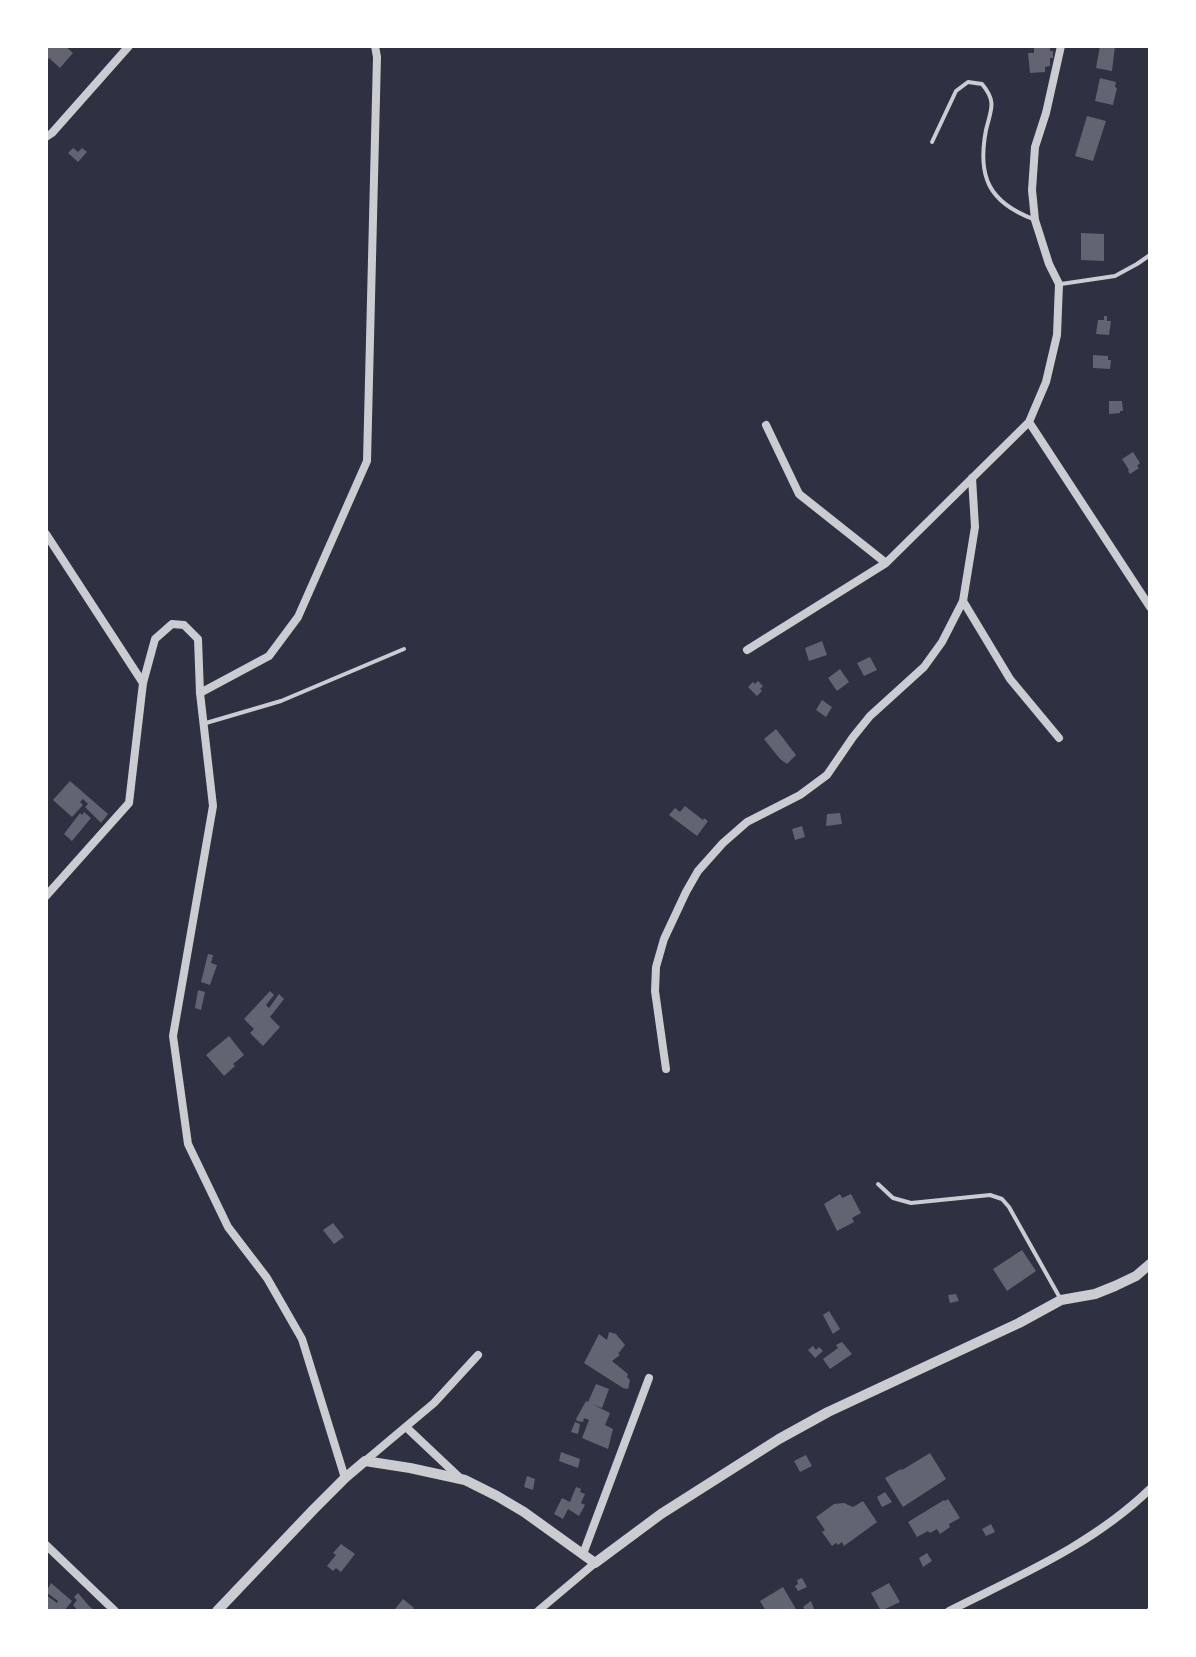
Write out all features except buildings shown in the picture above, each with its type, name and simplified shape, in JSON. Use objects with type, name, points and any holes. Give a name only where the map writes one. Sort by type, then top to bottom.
[{"type":"street","points":[[46,137],[129,46]]},
{"type":"street","points":[[200,693],[269,656],[298,617],[367,461],[375,46]]},
{"type":"street","points":[[747,650],[886,563],[1029,422],[1046,382],[1057,335],[1059,284],[1035,220],[1032,190],[1035,147],[1061,46]]},
{"type":"street","points":[[1029,422],[1150,607]]},
{"type":"street","points":[[766,425],[799,494],[886,563]]},
{"type":"street","points":[[666,1069],[655,991],[656,967],[664,939],[686,892],[698,871],[747,822],[800,795],[827,775],[870,716],[924,667],[942,642],[963,601],[975,527],[972,478]]},
{"type":"street","points":[[46,534],[143,683]]},
{"type":"street","points":[[963,601],[1010,679],[1059,738]]},
{"type":"street","points":[[46,896],[129,803],[143,683],[155,639],[172,624],[184,625],[198,639],[200,693],[213,806],[173,1036],[188,1144],[228,1227],[267,1278],[302,1339],[345,1478]]},
{"type":"street","points":[[538,1611],[661,1514],[779,1439],[828,1412],[1019,1323],[1061,1300],[1095,1294],[1136,1276],[1150,1264]]},
{"type":"street","points":[[217,1611],[345,1478],[456,1381],[478,1355]]},
{"type":"street","points":[[583,1554],[649,1378]]},
{"type":"street","points":[[406,1427],[460,1478]]},
{"type":"street","points":[[365,1461],[460,1478],[524,1512],[595,1563]]},
{"type":"street","points":[[949,1611],[1100,1532],[1150,1489]]},
{"type":"street","points":[[46,1545],[115,1611]]},
{"type":"lane","points":[[932,142],[956,91],[968,82],[982,84],[990,93],[992,108],[986,134],[984,170],[994,196],[1013,212],[1035,220]]},
{"type":"lane","points":[[1059,284],[1115,276],[1150,255]]},
{"type":"lane","points":[[203,724],[281,701],[404,649]]},
{"type":"lane","points":[[878,1184],[893,1198],[911,1203],[990,1195],[1002,1199],[1061,1300]]}]
